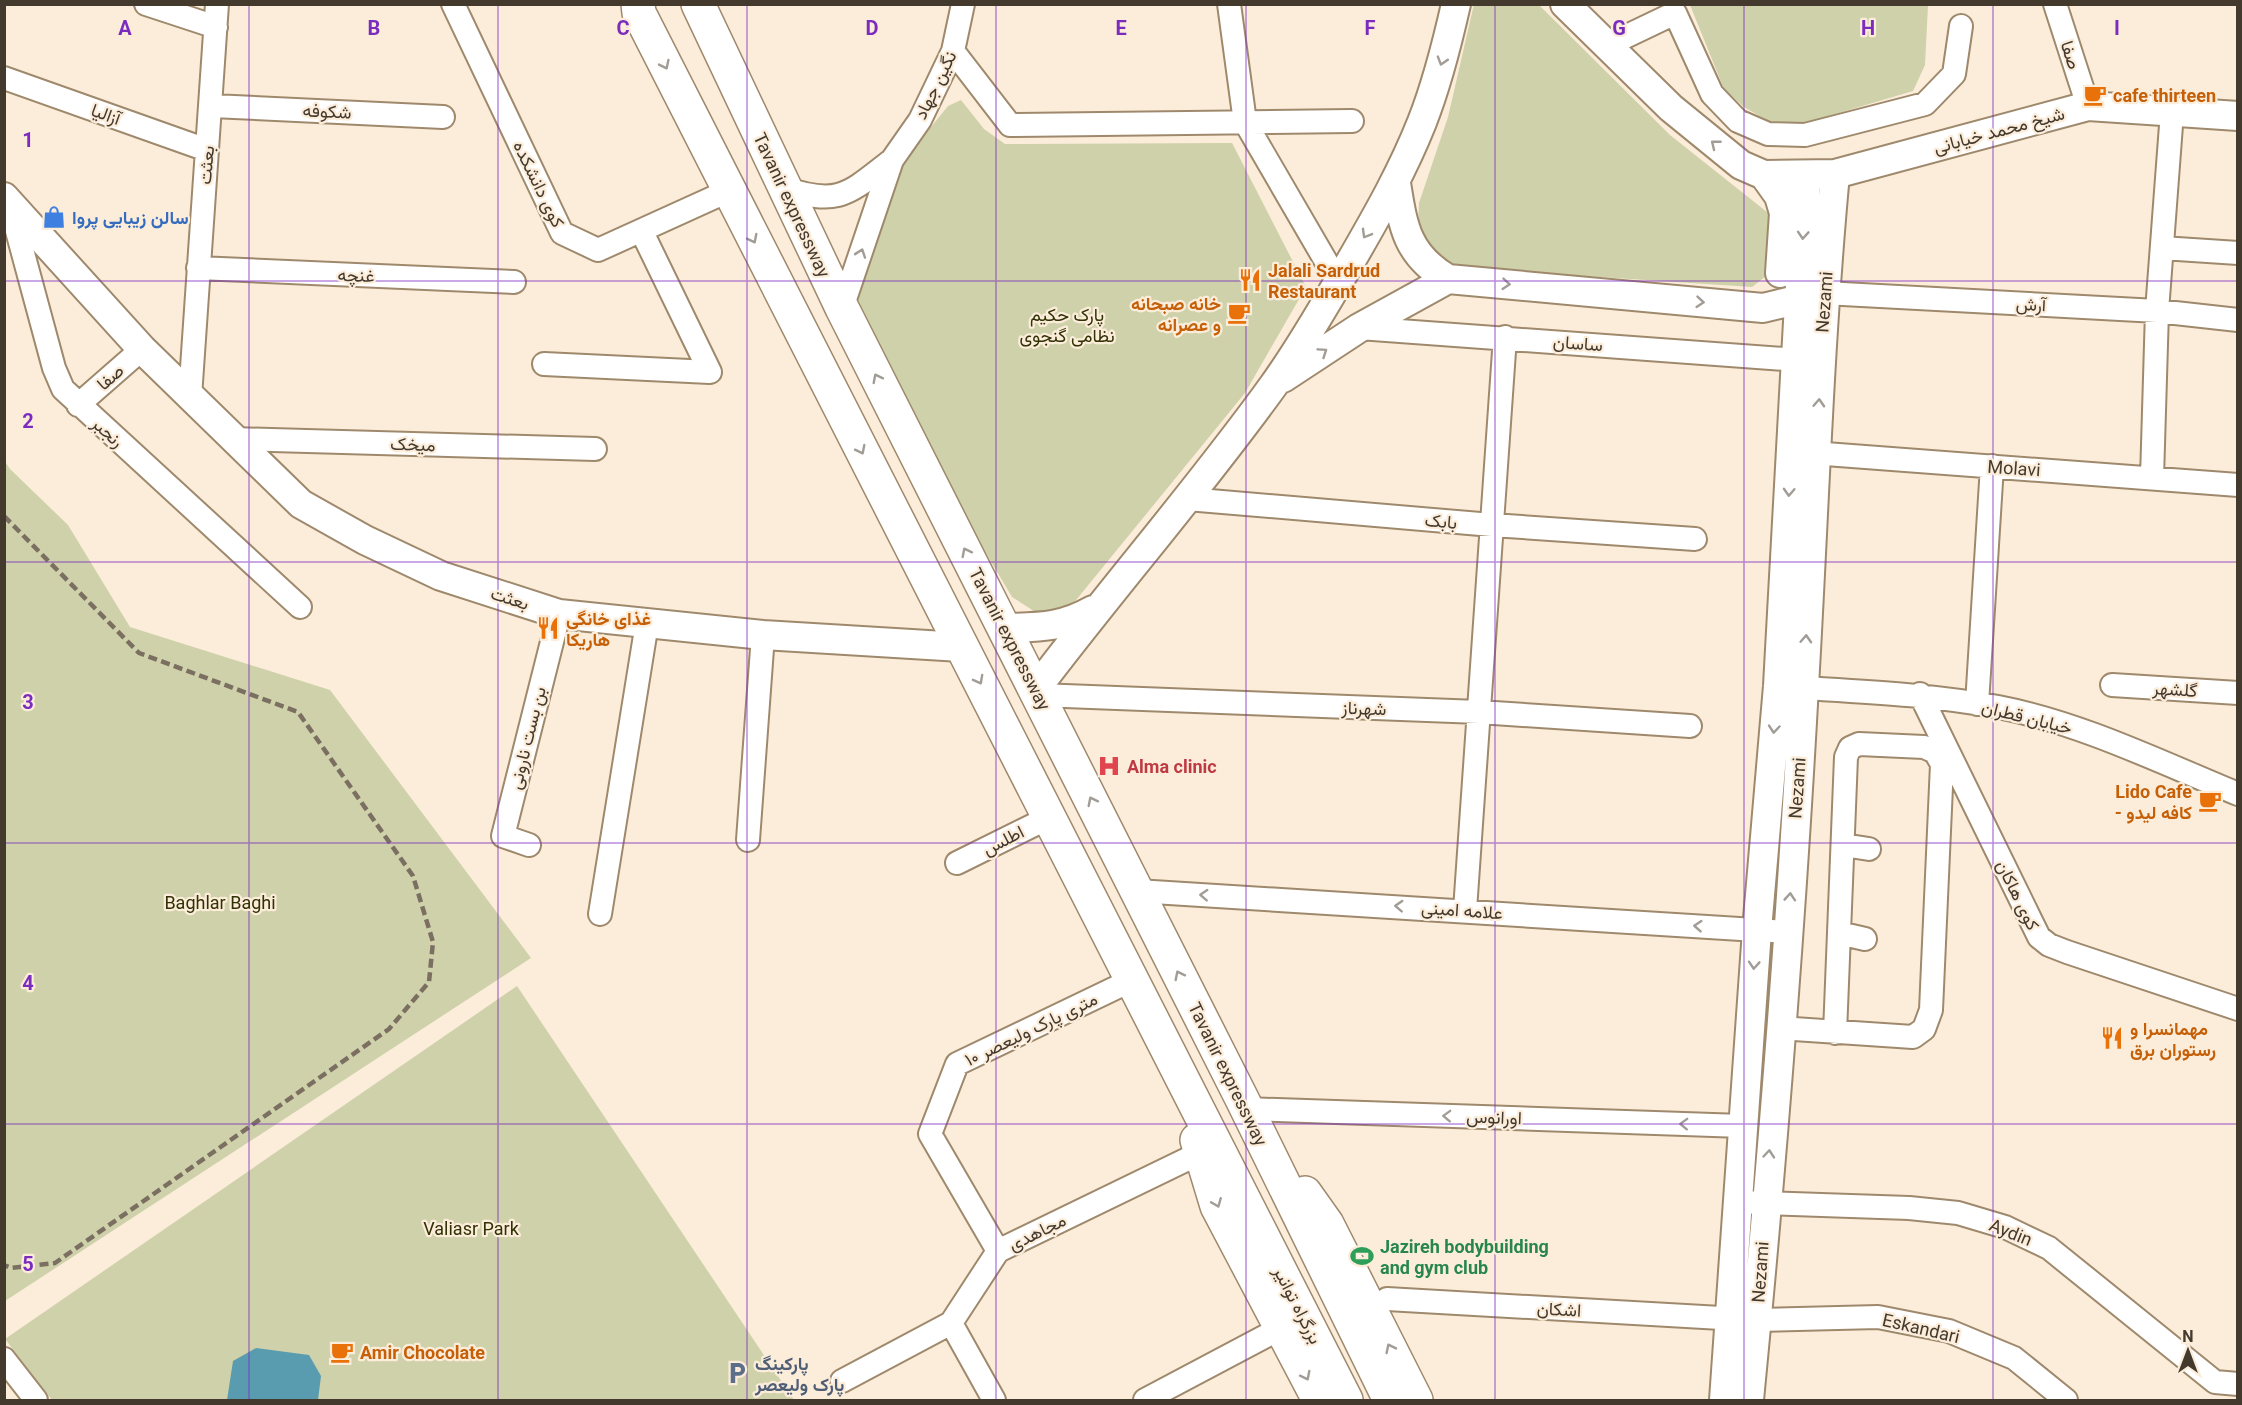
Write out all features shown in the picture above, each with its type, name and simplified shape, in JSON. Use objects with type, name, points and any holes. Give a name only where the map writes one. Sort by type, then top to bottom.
[{"type":"highway","name":"Tavanir expressway","points":[[698,4],[842,308],[1137,891],[1390,1401]]},
{"type":"highway","points":[[635,7],[961,648],[1050,817],[1184,1086],[1200,1153],[1217,1206],[1319,1401]]},
{"type":"highway","name":"بزرگراه توانیر","points":[[1184,1086],[1250,1209],[1346,1401]]},
{"type":"highway","points":[[1249,1115],[1327,1224],[1416,1401]]},
{"type":"main road","points":[[1037,692],[1098,607],[1187,499],[1274,384],[1338,282],[1396,183],[1423,121],[1444,57],[1456,4]]},
{"type":"main road","points":[[1565,4],[1671,108],[1741,165],[1764,175],[1779,196],[1784,213],[1779,291],[1773,301],[1763,308]]},
{"type":"main road","name":"شیخ محمد خیابانی","points":[[1764,175],[1835,174],[2088,106],[2238,116]]},
{"type":"main road","name":"Nezami","points":[[1803,452],[1798,360],[1835,174]]},
{"type":"main road","name":"Nezami","points":[[1749,1401],[1743,1319],[1751,1203],[1773,1107],[1787,932],[1791,687],[1811,297],[1806,176]]},
{"type":"main road","points":[[1396,183],[1402,222],[1412,248],[1432,269],[1448,279],[1763,308],[1811,297]]},
{"type":"main road","name":"بعثت","points":[[7,199],[142,349],[301,504],[365,540],[441,576],[559,614],[763,635],[961,648]]},
{"type":"main road","points":[[1274,384],[1359,328],[1448,279]]},
{"type":"main road","points":[[1005,628],[1048,627],[1072,622],[1098,607]]},
{"type":"main road","name":"Nezami","points":[[1751,1203],[1743,1116],[1757,930],[1791,687]]},
{"type":"main road","points":[[1743,1116],[1773,1107]]},
{"type":"main road","name":"Nezami","points":[[1724,1401],[1743,1319]]},
{"type":"street","points":[[146,4],[216,27]]},
{"type":"street","name":"بعثت","points":[[190,397],[212,106],[217,4]]},
{"type":"street","name":"کوی دانشکده","points":[[453,4],[562,233],[598,250],[728,191]]},
{"type":"street","name":"نگین جهاد","points":[[892,160],[920,120],[953,51],[963,4]]},
{"type":"street","points":[[1228,4],[1245,122],[1338,282]]},
{"type":"street","name":"صفا","points":[[2055,4],[2088,106]]},
{"type":"street","points":[[1606,46],[1676,9],[1712,94],[1738,122],[1768,134],[1805,135],[1925,104],[1954,74],[1961,26]]},
{"type":"street","points":[[953,51],[1010,125],[1352,121]]},
{"type":"street","name":"آزالیا","points":[[4,78],[207,150]]},
{"type":"street","name":"شکوفه","points":[[212,106],[443,117]]},
{"type":"street","points":[[2152,478],[2157,312],[2172,112]]},
{"type":"street","points":[[784,188],[812,198],[831,197],[855,189],[892,160]]},
{"type":"street","points":[[842,308],[892,160]]},
{"type":"street","name":"رنجبر","points":[[7,199],[54,368],[63,389],[300,607]]},
{"type":"street","points":[[544,364],[710,372],[642,232]]},
{"type":"street","points":[[2162,248],[2238,253]]},
{"type":"street","name":"غنچه","points":[[198,268],[514,282]]},
{"type":"street","name":"آرش","points":[[1811,297],[2157,312],[2238,320]]},
{"type":"street","name":"ساسان","points":[[1359,328],[1798,360]]},
{"type":"street","points":[[1466,910],[1505,337]]},
{"type":"street","name":"صفا","points":[[78,405],[142,349]]},
{"type":"street","name":"میخک","points":[[232,439],[595,449]]},
{"type":"street","name":"Molavi","points":[[1803,452],[2238,485]]},
{"type":"street","points":[[1977,704],[1992,466]]},
{"type":"street","name":"بابک","points":[[1187,499],[1492,525],[1695,539]]},
{"type":"street","name":"بن بست نارونی","points":[[529,845],[503,836],[559,614]]},
{"type":"street","points":[[600,914],[647,623]]},
{"type":"street","points":[[748,840],[763,635]]},
{"type":"street","name":"گلشهر","points":[[2112,685],[2238,693]]},
{"type":"street","name":"خیابان قطران","points":[[1791,687],[1920,694],[2000,707],[2087,732],[2238,794]]},
{"type":"street","name":"شهرناز","points":[[1037,692],[1479,712],[1690,726]]},
{"type":"street","name":"کوی هاکان","points":[[1920,694],[2039,937],[2049,945],[2067,952],[2238,1010]]},
{"type":"street","points":[[1779,1028],[1835,1033],[1913,1037],[1923,1029],[1931,1010],[1942,764],[1935,752],[1923,747],[1859,744],[1850,748],[1846,758],[1835,1033]]},
{"type":"street","name":"اطلس","points":[[957,863],[1050,817]]},
{"type":"street","points":[[1843,845],[1869,849]]},
{"type":"street","name":"علامه امینی","points":[[1137,891],[1787,932]]},
{"type":"street","points":[[1839,933],[1865,939]]},
{"type":"street","name":"۱۰ متری پارک ولیعصر","points":[[998,1251],[930,1134],[957,1064],[1132,981]]},
{"type":"street","name":"اورانوس","points":[[1249,1115],[1743,1116]]},
{"type":"street","name":"مجاهدی","points":[[842,1381],[951,1323],[998,1251],[1200,1153]]},
{"type":"street","name":"Aydin","points":[[1751,1203],[1909,1208],[1958,1213],[2005,1227],[2049,1248],[2215,1382],[2238,1384]]},
{"type":"street","name":"اشکان","points":[[1388,1299],[1743,1319]]},
{"type":"street","name":"Eskandari","points":[[1743,1319],[1878,1317],[1949,1330],[2014,1358],[2066,1401]]},
{"type":"street","points":[[951,1323],[994,1401]]},
{"type":"street","points":[[1145,1401],[1281,1328]]},
{"type":"street","points":[[4,1359],[36,1401]]},
{"type":"green space","points":[[1474,4],[1539,5],[1670,135],[1772,216],[1766,276],[1752,287],[1448,267],[1427,250],[1418,225],[1419,203],[1448,117]]},
{"type":"green space","points":[[1690,5],[1928,5],[1925,65],[1913,91],[1805,123],[1768,121],[1744,107],[1724,89]]},
{"type":"green space","name":"پارک حکیم نظامی گنجوی","points":[[961,100],[984,129],[1005,144],[1232,143],[1306,287],[1245,393],[1072,605],[1040,615],[1012,597],[943,481],[855,300],[884,185],[948,106]]},
{"type":"green space","name":"Baghlar Baghi","points":[[4,460],[10,469],[68,525],[130,627],[330,690],[531,958],[5,1301]]},
{"type":"green space","name":"Valiasr Park","points":[[517,986],[794,1400],[52,1400],[5,1339]]},
{"type":"water","points":[[256,1348],[309,1355],[321,1376],[318,1400],[227,1400],[233,1361]]},
{"type":"railway","points":[[4,516],[139,653],[298,712],[413,876],[433,942],[429,982],[389,1029],[55,1263],[11,1268],[4,1265]]},
{"type":"place","name":"cafe thirteen","points":[[2095,95]]},
{"type":"place","name":"سالن زيبايى پروا","points":[[54,217]]},
{"type":"place","name":"Jalali Sardrud Restaurant","points":[[1250,280]]},
{"type":"place","name":"خانه صبحانه و عصرانه","points":[[1239,313]]},
{"type":"place","name":"غذای خانگی هاریکا","points":[[548,628]]},
{"type":"place","name":"Alma clinic","points":[[1109,766]]},
{"type":"place","name":"Lido Cafe - کافه لیدو","points":[[2210,801]]},
{"type":"place","name":"مهمانسرا و رستوران برق","points":[[2112,1038]]},
{"type":"place","name":"Jazireh bodybuilding and gym club","points":[[1362,1256]]},
{"type":"place","name":"Amir Chocolate","points":[[342,1352]]},
{"type":"place","name":"پارکینگ پارک ولیعصر","points":[[737,1373]]}]
